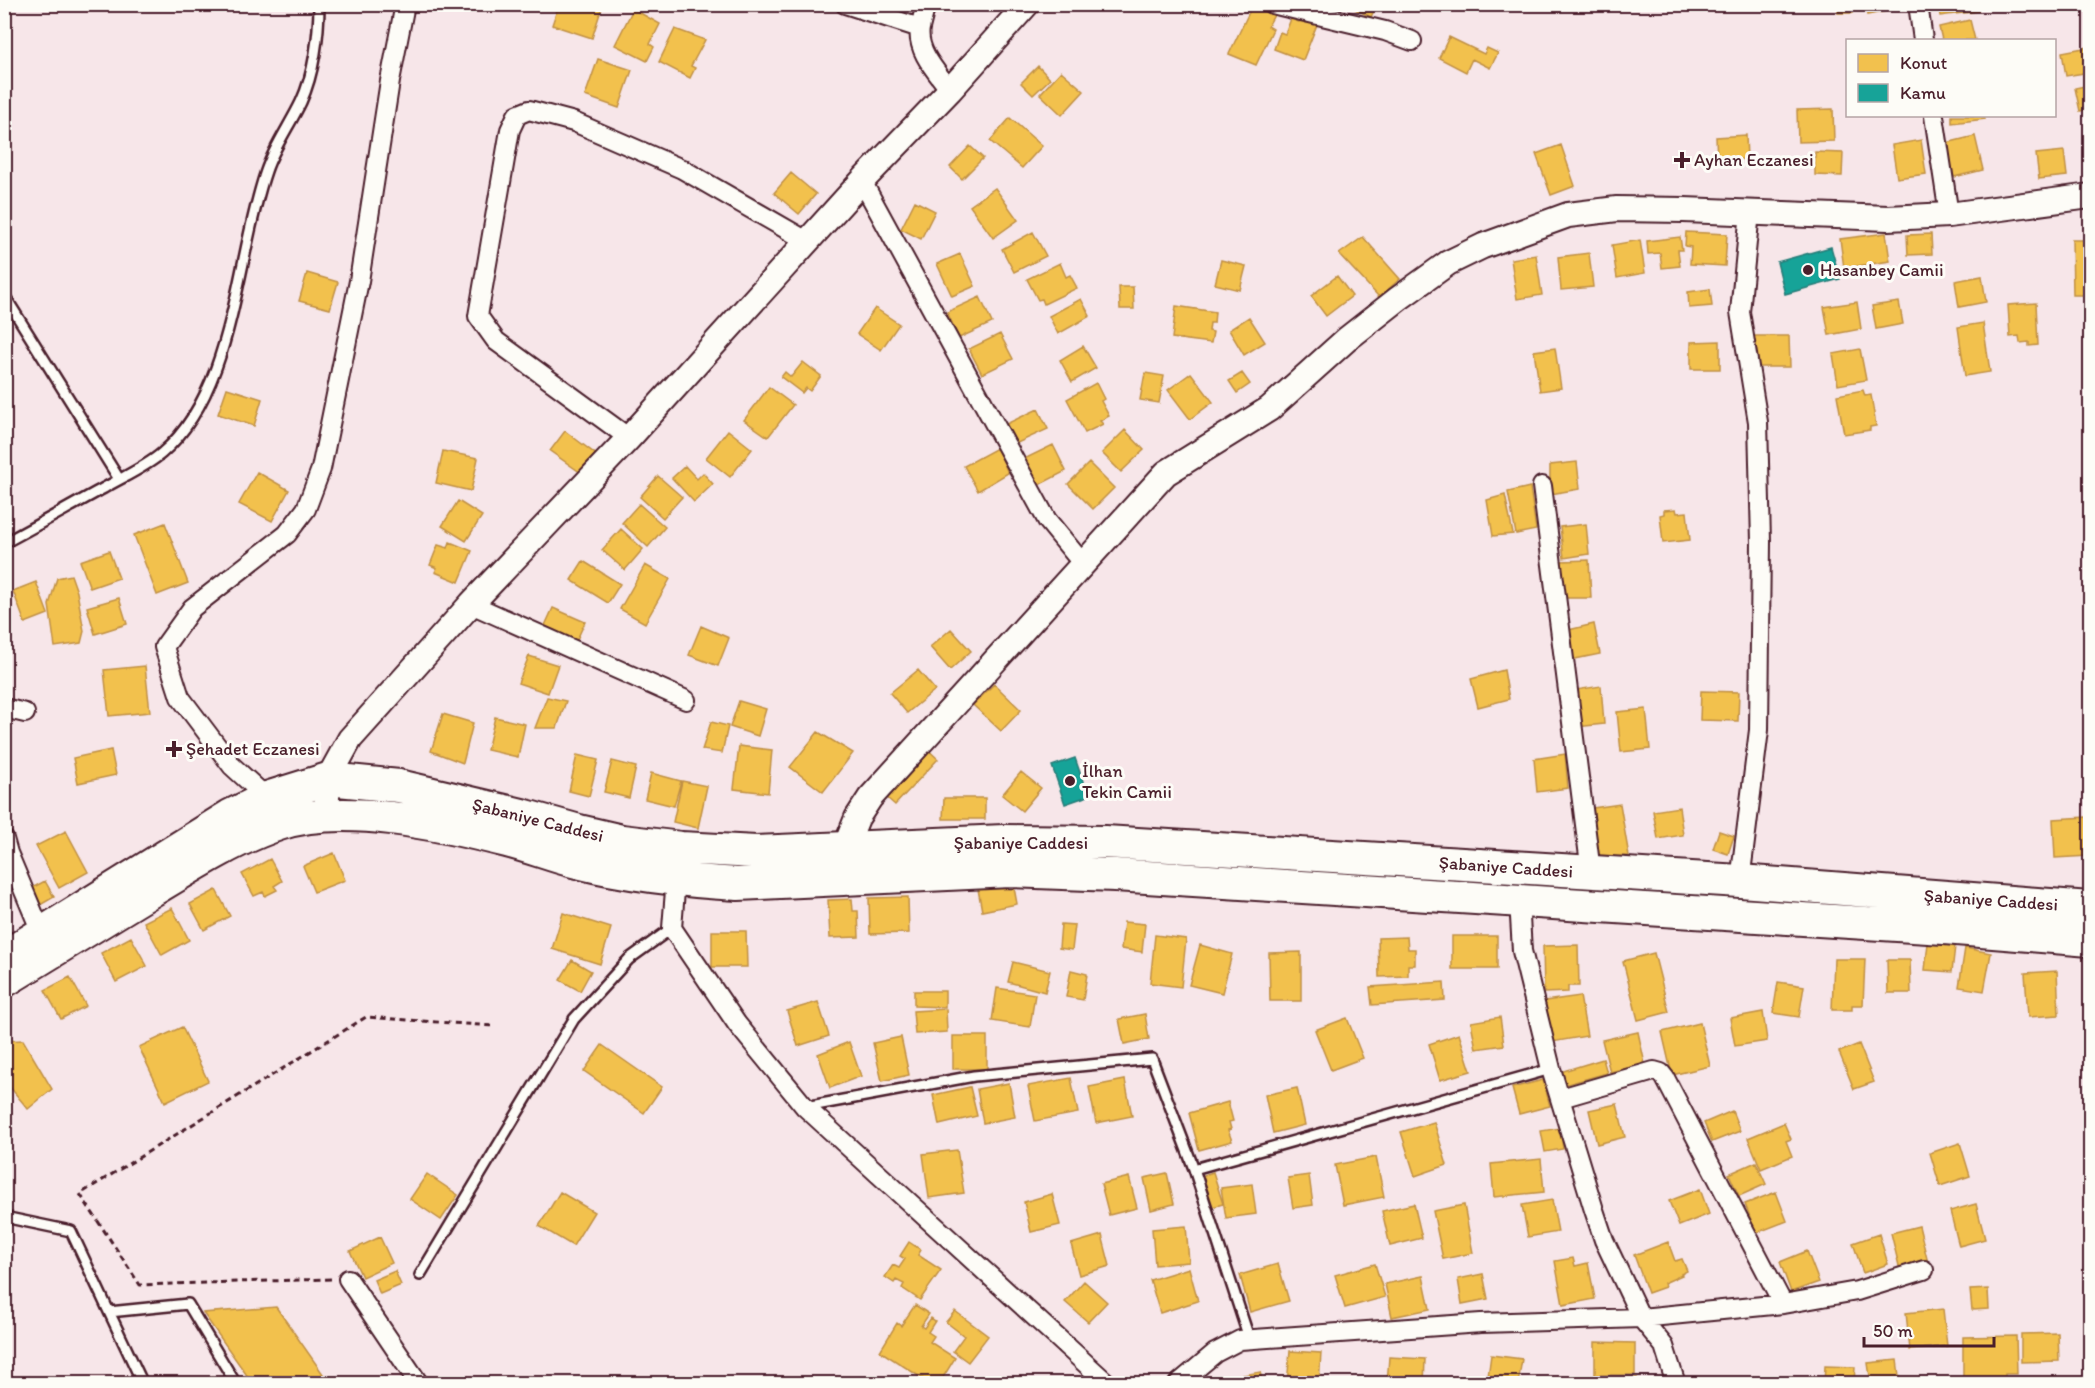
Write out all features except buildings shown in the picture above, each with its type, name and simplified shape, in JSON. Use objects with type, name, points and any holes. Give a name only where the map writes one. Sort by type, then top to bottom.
[{"type":"highway","name":"Şabaniye Caddesi","points":[[4,957],[230,816],[273,811],[328,779],[399,786],[622,841],[723,852],[1004,841],[1105,842],[1696,878],[2091,908]]},
{"type":"highway","points":[[4,981],[198,862],[239,841],[273,811],[387,818],[507,841],[577,862],[620,871],[738,884],[1010,871],[1115,875],[1944,928],[2091,940]]},
{"type":"highway","points":[[1694,912],[1696,878]]},
{"type":"street","points":[[273,811],[232,766],[180,697],[164,646],[192,608],[287,534],[306,509],[318,479],[359,281],[390,81],[405,4]]},
{"type":"street","points":[[845,4],[920,28]]},
{"type":"street","points":[[926,4],[918,38],[924,52],[950,90]]},
{"type":"street","points":[[326,815],[328,779],[350,739],[471,604],[629,438],[861,181],[950,90],[1027,4]]},
{"type":"street","points":[[1272,4],[1385,31],[1412,41]]},
{"type":"street","points":[[1918,4],[1923,39]]},
{"type":"street","points":[[629,438],[496,341],[478,316],[510,130],[517,115],[529,110],[585,127],[682,169],[807,241]]},
{"type":"street","points":[[1934,117],[1948,214]]},
{"type":"street","points":[[861,181],[1047,520],[1083,564]]},
{"type":"street","points":[[845,848],[857,818],[870,798],[1166,473],[1269,408],[1347,339],[1448,263],[1482,246],[1568,215],[1617,209],[1888,218],[1948,214],[2091,196]]},
{"type":"street","points":[[1740,881],[1759,730],[1761,542],[1758,422],[1740,312],[1750,212]]},
{"type":"street","points":[[1542,486],[1591,872]]},
{"type":"street","points":[[471,604],[686,700]]},
{"type":"street","points":[[4,708],[25,712]]},
{"type":"street","points":[[4,839],[42,934]]},
{"type":"street","points":[[676,878],[672,928],[737,1024],[806,1107],[1108,1383]]},
{"type":"street","points":[[1519,900],[1522,951],[1551,1069],[1604,1240],[1641,1318],[1664,1346],[1676,1383]]},
{"type":"street","points":[[1561,1098],[1654,1071],[1661,1073],[1671,1088],[1783,1304]]},
{"type":"street","points":[[1178,1383],[1215,1353],[1240,1340],[1249,1338],[1481,1323],[1641,1318],[1783,1304],[1857,1291],[1924,1270]]},
{"type":"street","points":[[348,1279],[420,1383]]},
{"type":"lane","points":[[4,543],[119,480],[162,453],[197,410],[213,380],[266,170],[302,100],[319,30],[319,4]]},
{"type":"lane","points":[[4,295],[119,480]]},
{"type":"lane","points":[[420,1275],[573,1019],[629,959],[672,928]]},
{"type":"lane","points":[[806,1107],[974,1076],[1152,1059],[1194,1169],[1249,1338]]},
{"type":"lane","points":[[1194,1169],[1551,1069]]},
{"type":"lane","points":[[4,1217],[70,1231],[143,1383]]},
{"type":"lane","points":[[109,1312],[188,1304],[236,1383]]},
{"type":"path","points":[[348,1279],[140,1285],[80,1194],[366,1017],[494,1026]]},
{"type":"place","name":"Ayhan Eczanesi","points":[[1682,160]]},
{"type":"place","name":"Hasanbey Camii","points":[[1808,270]]},
{"type":"place","name":"Şehadet Eczanesi","points":[[174,749]]},
{"type":"place","name":"İlhan Tekin Camii","points":[[1070,781]]}]
